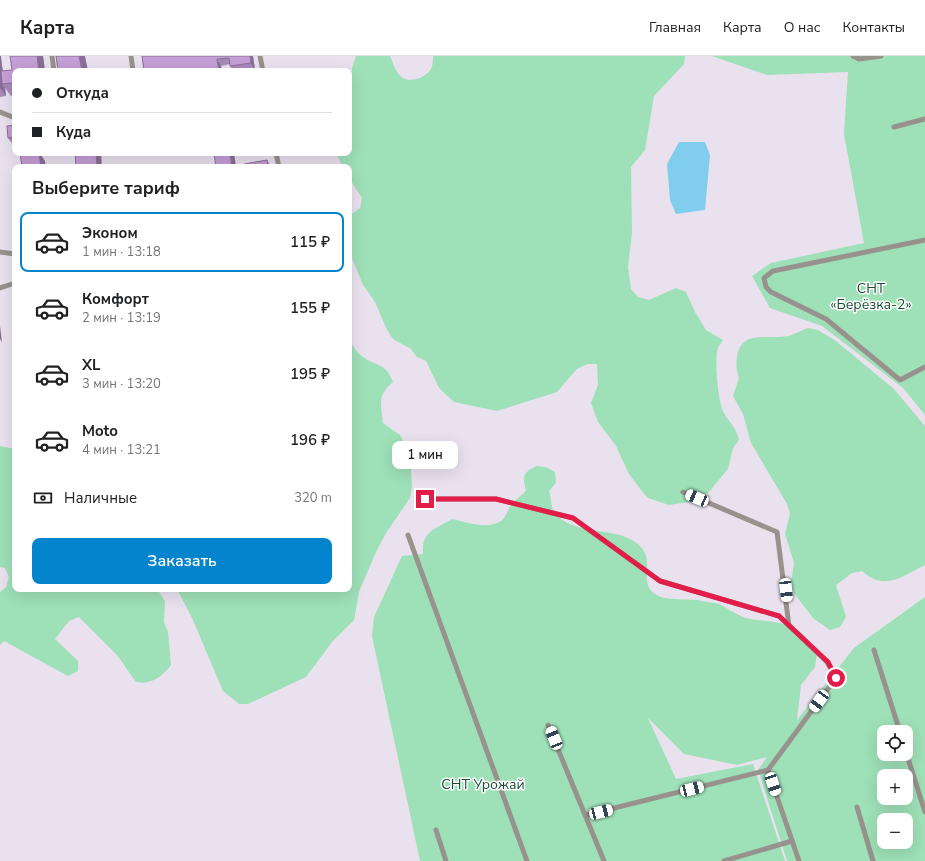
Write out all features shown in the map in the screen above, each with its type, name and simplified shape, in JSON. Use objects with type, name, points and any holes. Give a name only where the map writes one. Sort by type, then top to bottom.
[{"type":"lane","points":[[52,56],[54,68]]},
{"type":"lane","points":[[131,56],[133,68]]},
{"type":"lane","points":[[260,56],[262,68]]},
{"type":"lane","points":[[853,56],[859,59],[881,56]]},
{"type":"lane","points":[[0,112],[12,117]]},
{"type":"lane","points":[[894,127],[925,119]]},
{"type":"lane","points":[[925,240],[773,271],[764,278],[766,287],[771,292],[826,319],[900,380],[925,367]]},
{"type":"lane","points":[[0,252],[12,254]]},
{"type":"lane","points":[[0,288],[12,284]]},
{"type":"lane","points":[[683,492],[777,532],[790,626]]},
{"type":"lane","points":[[425,499],[496,499],[573,518],[660,581],[779,616],[828,662],[836,678],[768,770],[586,815]]},
{"type":"lane","points":[[408,535],[527,861]]},
{"type":"lane","points":[[874,650],[898,725]]},
{"type":"lane","points":[[548,725],[604,861]]},
{"type":"lane","points":[[909,761],[925,812]]},
{"type":"lane","points":[[768,770],[799,861]]},
{"type":"lane","points":[[857,807],[873,861]]},
{"type":"lane","points":[[436,830],[446,861]]},
{"type":"lane","points":[[724,861],[792,840]]},
{"type":"green space","points":[[356,56],[390,56],[398,74],[403,78],[410,80],[422,77],[429,72],[432,66],[433,56],[685,56],[684,64],[654,96],[645,150],[631,167],[632,233],[628,267],[631,289],[638,297],[649,300],[676,288],[686,292],[695,312],[706,330],[723,340],[718,347],[716,361],[718,391],[724,413],[735,428],[739,440],[733,448],[728,469],[708,493],[689,502],[669,505],[648,498],[641,490],[629,474],[616,446],[598,422],[591,403],[598,385],[597,364],[587,364],[577,369],[557,392],[497,411],[454,402],[439,388],[426,361],[417,357],[411,349],[393,339],[387,330],[375,302],[363,285],[352,258],[352,214],[360,208],[362,198],[352,183],[352,164],[342,164],[338,156],[352,156],[352,68]]},
{"type":"green space","name":"СНТ «Берёзка-2»","points":[[712,56],[925,56],[925,415],[903,388],[822,326],[770,308],[752,276],[771,263],[864,243],[844,134],[848,72],[767,75]]},
{"type":"green space","points":[[808,328],[818,330],[836,341],[894,389],[925,426],[925,565],[894,580],[886,581],[870,577],[862,571],[852,573],[836,585],[846,617],[840,627],[830,630],[813,618],[794,593],[791,583],[794,563],[785,534],[790,514],[787,504],[751,443],[743,414],[733,396],[739,378],[736,368],[737,357],[744,342],[756,338],[793,335]]},
{"type":"green space","points":[[352,344],[361,356],[384,368],[393,382],[384,391],[381,400],[383,423],[400,435],[410,454],[412,487],[410,498],[386,533],[376,552],[359,592],[354,620],[332,642],[306,677],[248,704],[239,704],[223,691],[192,618],[179,592],[352,592]]},
{"type":"green space","points":[[0,446],[12,448],[12,592],[159,592],[165,601],[164,622],[168,632],[171,665],[156,679],[141,683],[136,682],[117,655],[79,617],[69,621],[55,639],[78,661],[78,671],[68,676],[4,641],[0,645],[0,592],[6,587],[9,577],[5,568],[0,567]]},
{"type":"green space","name":"СНТ Урожай","points":[[536,466],[546,467],[555,472],[556,483],[549,491],[553,510],[561,519],[570,524],[590,530],[622,536],[630,539],[640,546],[645,554],[647,562],[648,585],[652,592],[665,598],[698,600],[719,604],[742,617],[785,624],[802,634],[817,654],[815,667],[801,685],[797,720],[854,648],[925,597],[925,861],[787,861],[758,770],[767,757],[737,765],[684,754],[648,718],[676,779],[753,764],[785,861],[420,861],[372,636],[374,617],[402,556],[423,554],[424,541],[430,532],[452,519],[483,525],[495,524],[501,521],[512,503],[526,490],[524,478],[526,473]]},
{"type":"water","points":[[679,142],[705,142],[710,155],[705,210],[676,214],[670,200],[667,164]]},
{"type":"building","points":[[10,56],[37,56],[39,68],[12,68],[12,70]]},
{"type":"building","points":[[56,56],[79,56],[81,68],[58,68]]},
{"type":"building","points":[[142,56],[250,56],[251,63],[230,66],[229,58],[217,59],[218,68],[144,68]]},
{"type":"building","points":[[12,70],[12,83],[2,84],[1,71]]},
{"type":"building","points":[[12,125],[12,137],[8,138],[7,126]]},
{"type":"building","points":[[20,156],[39,156],[41,164],[22,164]]},
{"type":"building","points":[[75,156],[96,156],[97,164],[76,164]]},
{"type":"building","points":[[214,156],[230,156],[232,164],[216,164]]},
{"type":"building","points":[[267,160],[268,164],[244,164]]},
{"type":"route","points":[[425,499],[496,499],[573,518],[660,581],[779,616],[828,662],[836,678]]}]
